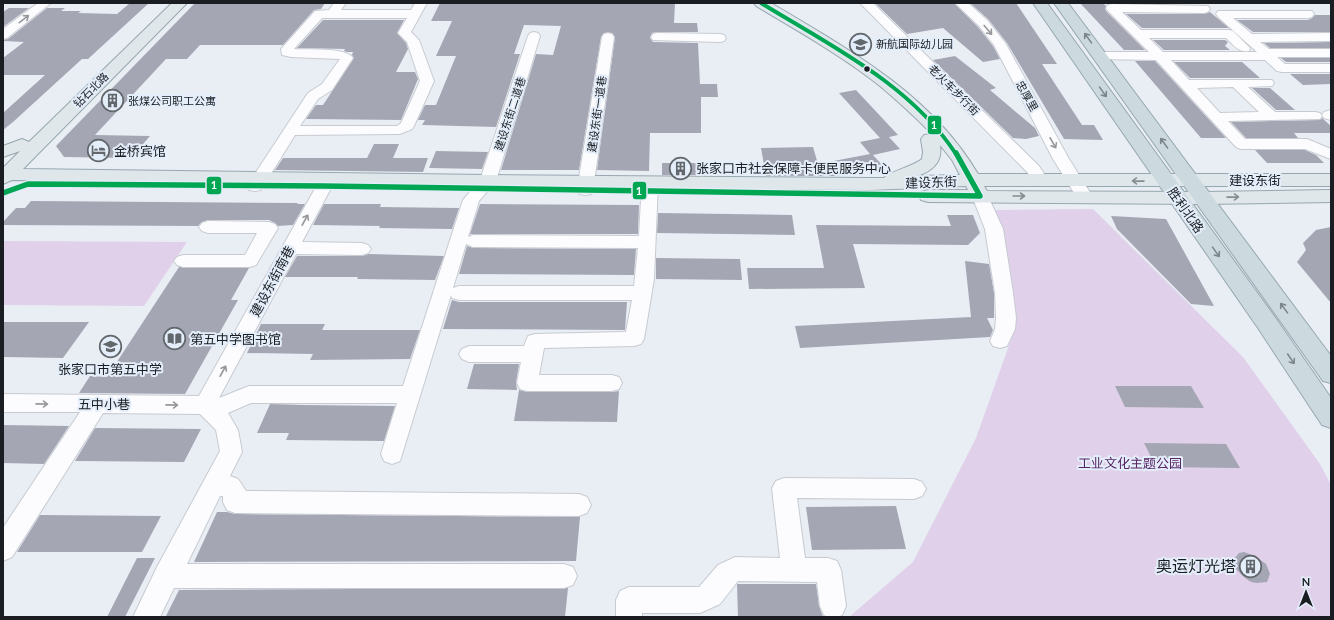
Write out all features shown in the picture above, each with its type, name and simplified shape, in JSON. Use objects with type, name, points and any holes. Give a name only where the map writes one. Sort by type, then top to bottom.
[{"type":"highway","name":"胜利北路","points":[[1040,3],[1266,322],[1331,418]]},
{"type":"highway","name":"胜利北路","points":[[1061,3],[1331,374]]},
{"type":"main road","name":"钻石北路","points":[[4,175],[25,149],[168,3]]},
{"type":"main road","name":"钻石北路","points":[[25,149],[180,3]]},
{"type":"main road","points":[[753,3],[886,92],[922,126],[938,151],[954,189]]},
{"type":"main road","points":[[761,3],[895,89],[923,113],[955,153],[977,188]]},
{"type":"main road","points":[[870,184],[905,174],[926,164],[931,158],[932,152],[930,139]]},
{"type":"main road","points":[[3,152],[25,149],[25,164],[33,179],[3,193]]},
{"type":"main road","points":[[955,153],[977,168],[994,174],[1027,175]]},
{"type":"main road","name":"建设东街","points":[[4,175],[33,179],[326,183],[650,187],[977,188],[1085,197],[1172,189],[1192,181],[1331,180]]},
{"type":"main road","name":"建设东街","points":[[977,188],[1027,175],[1172,189],[1204,198],[1331,196]]},
{"type":"main road","name":"建设东街","points":[[650,187],[870,184],[954,189]]},
{"type":"street","points":[[3,35],[45,3]]},
{"type":"street","points":[[332,14],[340,3]]},
{"type":"street","name":"老火车步行街","points":[[866,3],[1027,175]]},
{"type":"street","name":"忠厚里","points":[[961,3],[982,23],[1000,44],[1042,125],[1085,197]]},
{"type":"street","points":[[258,182],[313,96],[328,87],[347,58],[341,55],[288,52],[287,49],[319,14],[418,8]]},
{"type":"street","points":[[290,131],[404,129],[407,126],[427,81],[413,40],[404,33],[418,8]]},
{"type":"street","points":[[1204,9],[1112,8],[1160,56],[1241,144],[1307,144],[1331,154]]},
{"type":"street","points":[[1262,55],[1248,38],[1222,14],[1308,14]]},
{"type":"street","points":[[1137,34],[1229,34],[1282,68],[1331,68]]},
{"type":"street","name":"建设东街二道巷","points":[[392,454],[409,394],[471,200],[485,185],[534,36]]},
{"type":"street","name":"建设东街一道巷","points":[[586,186],[608,37]]},
{"type":"street","points":[[657,37],[720,38]]},
{"type":"street","points":[[1248,38],[1331,37]]},
{"type":"street","points":[[1101,56],[1331,53]]},
{"type":"street","points":[[1185,84],[1267,83]]},
{"type":"street","points":[[1237,84],[1270,116]]},
{"type":"street","points":[[1216,117],[1315,116]]},
{"type":"street","name":"建设东街南巷","points":[[208,408],[292,245],[326,183]]},
{"type":"street","points":[[612,382],[527,382],[535,341],[634,339],[645,279],[650,187]]},
{"type":"street","points":[[977,188],[994,229],[1004,293],[1006,318],[1000,341]]},
{"type":"street","points":[[183,261],[250,261],[269,228],[208,227]]},
{"type":"street","points":[[473,241],[647,242]]},
{"type":"street","points":[[261,242],[362,249]]},
{"type":"street","points":[[459,292],[642,294]]},
{"type":"street","points":[[469,354],[533,354]]},
{"type":"street","points":[[208,408],[249,395],[409,394]]},
{"type":"street","name":"五中小巷","points":[[3,403],[97,404],[208,408]]},
{"type":"street","points":[[3,549],[97,404]]},
{"type":"street","points":[[146,617],[231,452],[230,436],[221,419],[208,408]]},
{"type":"street","points":[[214,485],[230,486],[234,491],[235,502],[579,505]]},
{"type":"street","points":[[794,570],[784,488],[914,489]]},
{"type":"street","points":[[629,617],[629,600],[700,600],[711,595],[727,574],[735,569],[828,570],[833,606]]},
{"type":"street","points":[[166,576],[564,576]]},
{"type":"green space","name":"工业文化主题公园","points":[[1093,209],[1243,357],[1320,464],[1331,485],[1331,617],[849,617],[913,562],[976,438],[1012,337],[1011,289],[995,210]]},
{"type":"green space","points":[[3,241],[187,242],[144,306],[3,305]]},
{"type":"building","points":[[130,3],[149,3],[88,59],[82,59],[3,130],[3,113],[45,75],[3,75],[3,58],[24,42],[3,40],[8,39],[47,8],[65,8],[61,11],[81,11],[78,13],[117,14]]},
{"type":"building","points":[[195,3],[325,3],[321,9],[314,10],[283,45],[200,45],[187,59],[166,59],[95,135],[150,136],[131,158],[64,157],[56,146]]},
{"type":"building","points":[[440,3],[675,3],[674,23],[697,23],[698,32],[657,32],[652,33],[650,38],[653,42],[698,43],[700,84],[717,84],[718,97],[701,97],[701,133],[650,133],[649,171],[597,170],[615,37],[612,33],[604,33],[601,37],[579,170],[501,170],[536,54],[553,55],[561,26],[524,25],[514,54],[520,54],[496,127],[422,125],[425,120],[418,120],[425,105],[436,105],[456,56],[436,56],[452,21],[431,21]]},
{"type":"building","points":[[875,3],[954,3],[978,27],[993,46],[1000,59],[983,62],[943,28],[907,34]]},
{"type":"building","points":[[970,3],[1016,3],[1057,64],[1042,64],[1082,125],[1094,125],[1103,140],[1064,139],[1007,43],[988,19]]},
{"type":"building","points":[[1080,3],[1103,3],[1106,6],[1105,9],[1107,12],[1145,50],[1124,50]]},
{"type":"building","points":[[9,8],[29,8],[3,27],[3,12]]},
{"type":"building","points":[[1210,12],[1229,28],[1142,28],[1126,14],[1204,14]]},
{"type":"building","points":[[1315,15],[1331,15],[1331,32],[1253,32],[1237,20],[1308,20]]},
{"type":"building","points":[[323,20],[404,20],[397,33],[406,43],[408,49],[396,72],[415,72],[418,79],[401,120],[306,119],[316,105],[323,105],[354,58],[352,55],[353,52],[344,51],[345,49],[297,48]]},
{"type":"building","points":[[1153,40],[1225,40],[1228,42],[1225,46],[1230,50],[1164,50]]},
{"type":"building","points":[[1331,42],[1331,48],[1270,48],[1264,43]]},
{"type":"building","points":[[955,56],[996,88],[990,90],[1035,128],[1039,136],[1026,139],[1013,138],[933,60]]},
{"type":"building","points":[[1281,58],[1331,58],[1331,62],[1286,62]]},
{"type":"building","points":[[1135,61],[1155,61],[1226,138],[1201,138]]},
{"type":"building","points":[[1174,62],[1242,62],[1260,78],[1190,78]]},
{"type":"building","points":[[1290,74],[1331,74],[1331,84],[1303,85]]},
{"type":"building","points":[[1252,88],[1270,88],[1295,110],[1276,110]]},
{"type":"building","points":[[856,90],[898,135],[889,137],[900,149],[873,155],[884,167],[837,176],[766,176],[761,148],[813,147],[818,164],[870,154],[860,142],[880,138],[839,93]]},
{"type":"building","points":[[1322,118],[1331,126],[1331,133],[1294,133],[1298,138],[1246,138],[1231,122],[1320,120]]},
{"type":"building","points":[[374,144],[399,144],[393,158],[428,158],[423,172],[275,170],[283,158],[367,158]]},
{"type":"building","points":[[1255,150],[1305,150],[1316,155],[1324,163],[1267,163]]},
{"type":"building","points":[[436,151],[488,152],[482,169],[429,168]]},
{"type":"building","name":"张家口市社会保障卡便民服务中心","points":[[662,163],[700,163],[701,175],[662,175]]},
{"type":"building","points":[[31,201],[305,204],[293,225],[278,226],[269,220],[208,220],[202,222],[198,226],[3,225],[3,222],[16,208],[25,208]]},
{"type":"building","points":[[324,204],[381,204],[380,207],[459,208],[452,229],[313,225]]},
{"type":"building","points":[[480,204],[639,205],[638,234],[470,234]]},
{"type":"building","points":[[658,213],[792,215],[795,235],[657,233]]},
{"type":"building","points":[[947,215],[973,215],[980,233],[968,245],[853,244],[865,288],[749,289],[747,268],[824,268],[816,225],[951,226]]},
{"type":"building","points":[[1111,216],[1166,219],[1214,306],[1191,304],[1117,229]]},
{"type":"building","points":[[1331,227],[1331,303],[1297,262],[1306,250],[1303,243],[1316,230]]},
{"type":"building","points":[[467,246],[473,248],[636,249],[634,275],[459,274]]},
{"type":"building","points":[[369,254],[444,256],[435,280],[357,279],[358,277],[285,277],[297,256],[362,256]]},
{"type":"building","points":[[656,258],[740,259],[742,280],[656,279]]},
{"type":"building","points":[[965,261],[989,264],[994,293],[994,318],[987,318],[993,330],[990,337],[800,348],[795,326],[971,317]]},
{"type":"building","name":"第五中学图书馆","points":[[179,267],[249,268],[231,300],[238,300],[185,394],[79,393],[90,376],[107,377]]},
{"type":"building","points":[[452,300],[459,302],[627,302],[625,330],[443,329]]},
{"type":"building","points":[[3,322],[89,322],[63,358],[3,357]]},
{"type":"building","points":[[261,324],[325,324],[322,330],[420,330],[410,359],[310,360],[313,354],[247,353]]},
{"type":"building","points":[[474,364],[519,364],[516,383],[517,390],[467,389]]},
{"type":"building","points":[[1115,386],[1191,386],[1204,408],[1125,407]]},
{"type":"building","points":[[519,390],[527,392],[619,391],[617,422],[514,421]]},
{"type":"building","points":[[270,404],[395,406],[384,441],[286,440],[289,433],[257,433]]},
{"type":"building","points":[[3,425],[69,426],[44,464],[3,463]]},
{"type":"building","points":[[95,428],[201,429],[184,462],[75,461]]},
{"type":"building","points":[[1144,443],[1226,444],[1240,468],[1156,467]]},
{"type":"building","points":[[896,506],[906,549],[812,550],[806,507]]},
{"type":"building","points":[[217,512],[235,514],[580,517],[576,561],[194,562]]},
{"type":"building","points":[[40,515],[161,516],[142,552],[17,552]]},
{"type":"building","name":"奥运灯光塔","points":[[1244,552],[1255,556],[1266,564],[1270,574],[1267,582],[1251,582],[1236,569],[1234,559],[1239,553]]},
{"type":"building","points":[[137,558],[155,558],[125,617],[107,617]]},
{"type":"building","points":[[737,584],[816,584],[819,606],[823,617],[738,617]]},
{"type":"building","points":[[568,588],[565,617],[166,616],[179,590]]},
{"type":"transit line","name":"1","points":[[3,193],[28,184],[323,186],[980,196],[969,174],[948,142],[924,114],[906,98],[846,54],[761,3]]},
{"type":"place","name":"新航国际幼儿园","points":[[860,44]]},
{"type":"place","name":"张煤公司职工公寓","points":[[113,101]]},
{"type":"place","name":"金桥宾馆","points":[[99,151]]},
{"type":"place","name":"张家口市社会保障卡便民服务中心","points":[[681,168]]},
{"type":"place","name":"第五中学图书馆","points":[[174,339]]},
{"type":"place","name":"张家口市第五中学","points":[[110,347]]},
{"type":"place","name":"奥运灯光塔","points":[[1251,566]]}]
